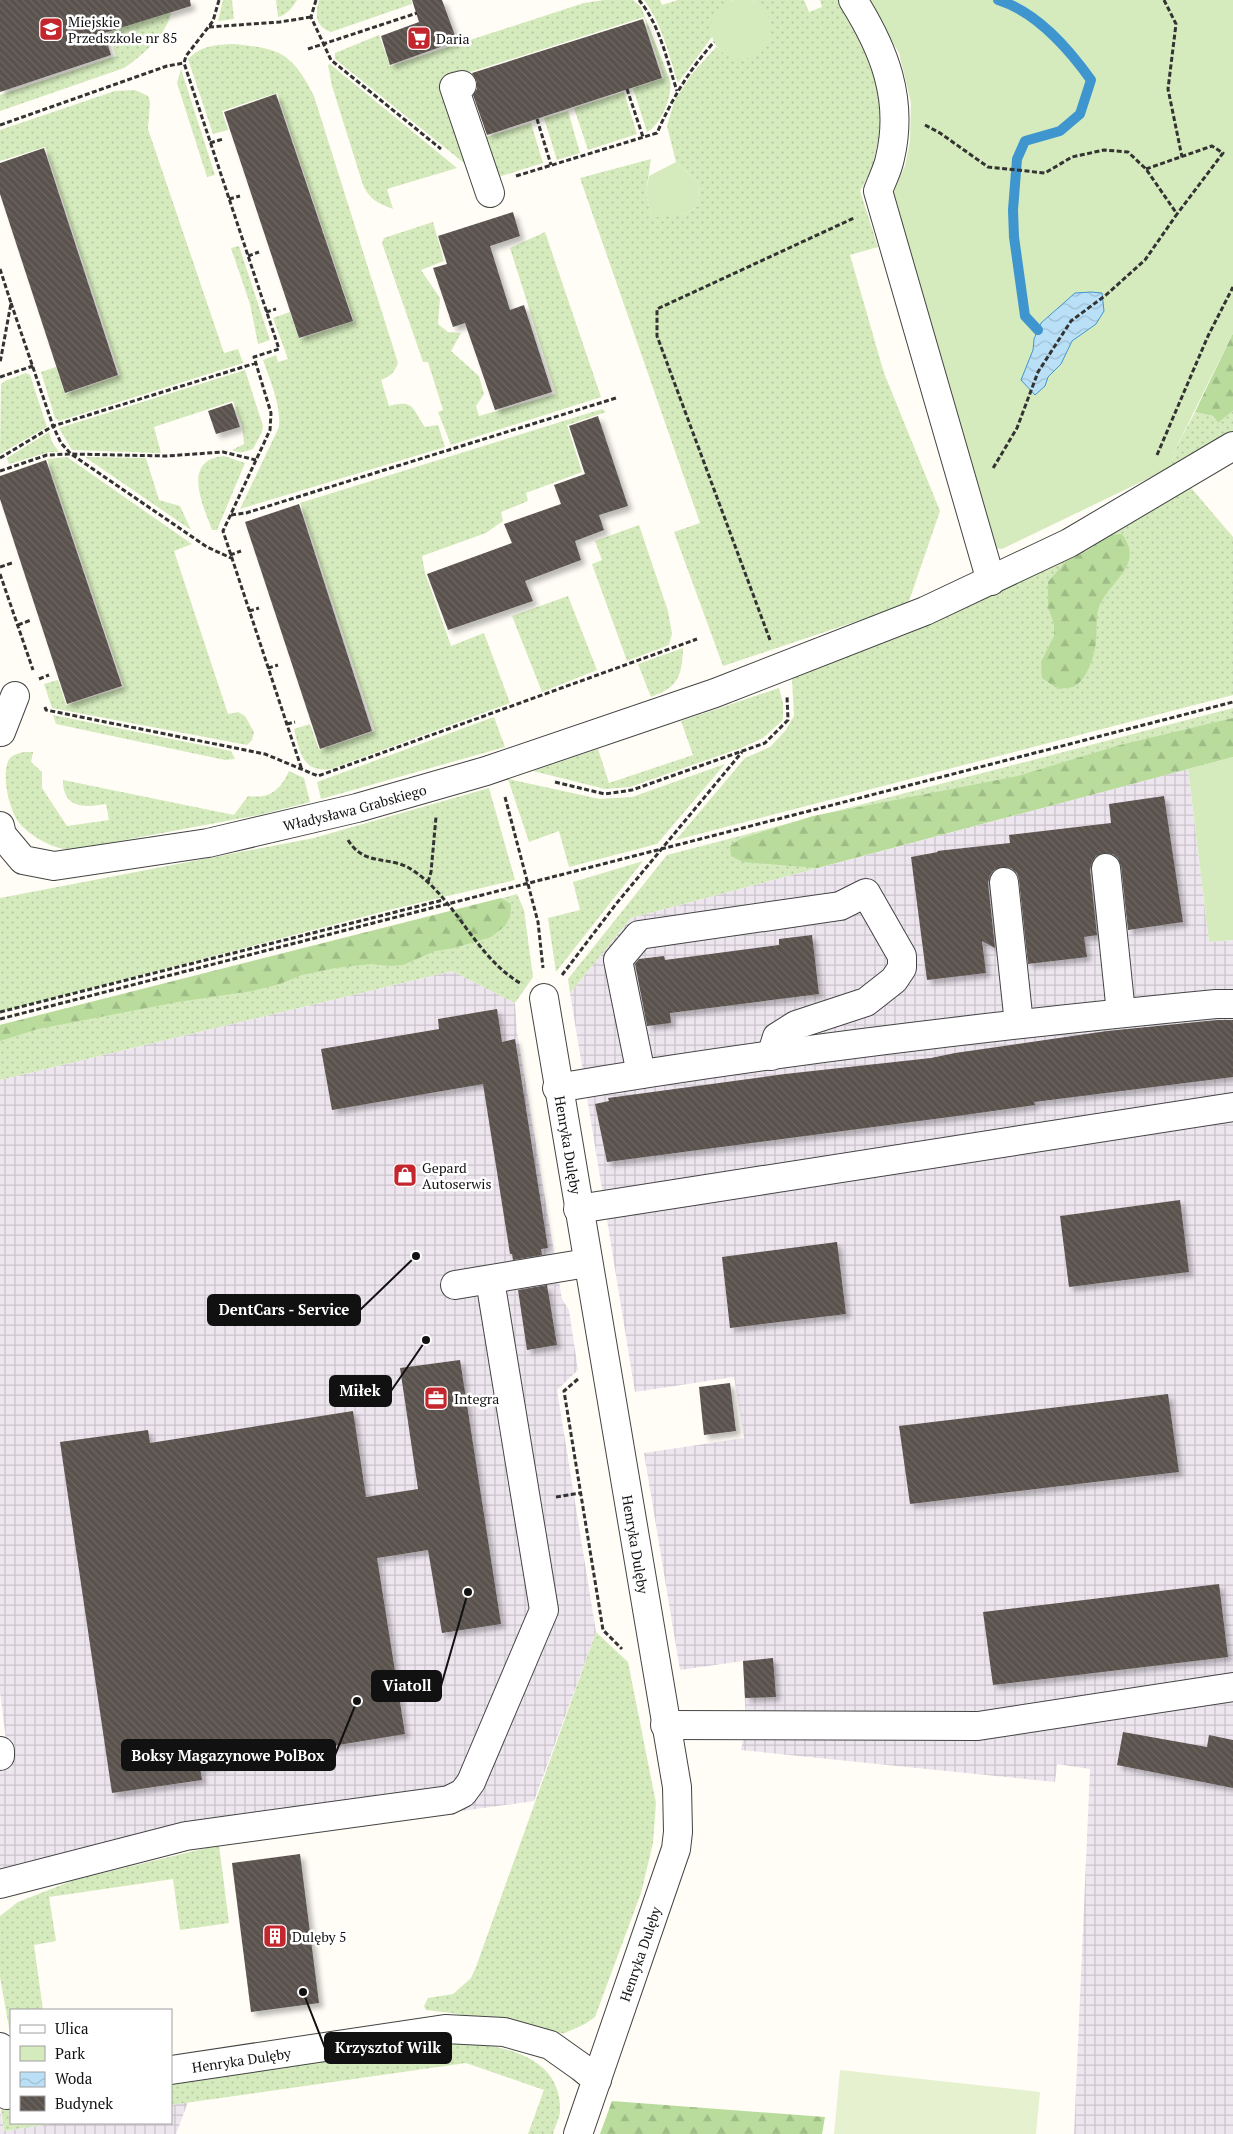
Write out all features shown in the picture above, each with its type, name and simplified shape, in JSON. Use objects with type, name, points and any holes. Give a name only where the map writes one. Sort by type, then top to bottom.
[{"type":"street","points":[[853,0],[878,42],[888,70],[894,109],[890,158],[878,191],[991,581]]},
{"type":"street","points":[[462,85],[454,87],[488,185]]},
{"type":"street","name":"Władysława Grabskiego","points":[[0,826],[2,835],[23,860],[54,866],[208,843],[340,812],[486,771],[715,693],[925,612],[1069,543],[1233,446]]},
{"type":"street","points":[[1,732],[27,692]]},
{"type":"street","points":[[1106,868],[1121,1013]]},
{"type":"street","points":[[1004,882],[1019,1024]]},
{"type":"street","points":[[641,1074],[618,960],[639,935],[840,906],[866,893],[902,956],[902,968],[894,980],[866,1002],[796,1025],[777,1037],[771,1056]]},
{"type":"street","name":"Henryka Dulęby","points":[[544,998],[557,1088],[677,1787],[678,1832],[676,1849],[578,2134]]},
{"type":"street","points":[[557,1088],[641,1074],[1019,1024],[1233,1004]]},
{"type":"street","points":[[578,1210],[1233,1107]]},
{"type":"street","points":[[456,1286],[587,1263]]},
{"type":"street","points":[[0,1884],[186,1836],[449,1800],[462,1793],[471,1782],[544,1610],[490,1280]]},
{"type":"street","points":[[665,1725],[978,1726],[1233,1686]]},
{"type":"street","name":"Henryka Dulęby","points":[[172,2070],[444,2028],[504,2032],[550,2045],[581,2066],[597,2080]]},
{"type":"street","points":[[0,2047],[6,2095]]},
{"type":"path","points":[[219,0],[213,21],[186,56],[184,63],[279,349],[254,357],[271,413],[270,430],[223,531],[302,770]]},
{"type":"path","points":[[316,0],[311,17],[331,60],[444,152]]},
{"type":"path","points":[[639,0],[647,10],[659,36],[677,92]]},
{"type":"path","points":[[1164,0],[1176,24],[1168,89],[1182,157]]},
{"type":"path","points":[[308,49],[417,13]]},
{"type":"path","points":[[209,28],[280,22],[311,17]]},
{"type":"path","points":[[488,185],[657,132],[677,92],[696,62],[714,42]]},
{"type":"path","points":[[0,125],[167,66],[184,63]]},
{"type":"path","points":[[627,89],[643,137]]},
{"type":"path","points":[[894,109],[940,133],[988,168],[1045,173],[1072,157],[1104,150],[1128,152],[1146,169],[1177,214]]},
{"type":"path","points":[[537,118],[551,166]]},
{"type":"path","points":[[210,143],[223,139]]},
{"type":"path","points":[[967,499],[990,471],[1017,428],[1038,372],[1071,321],[1106,295],[1144,260],[1223,154],[1212,146],[1146,169]]},
{"type":"path","points":[[551,781],[605,794],[632,790],[765,743],[788,720],[788,700],[780,668],[657,336],[657,310],[853,219],[878,191]]},
{"type":"path","points":[[229,199],[240,196]]},
{"type":"path","points":[[248,256],[259,252]]},
{"type":"path","points":[[0,269],[53,426],[61,443],[71,454],[207,548],[231,556],[241,551]]},
{"type":"path","points":[[1155,459],[1208,336],[1233,287]]},
{"type":"path","points":[[0,363],[11,303]]},
{"type":"path","points":[[266,312],[276,309]]},
{"type":"path","points":[[0,458],[53,426],[256,362]]},
{"type":"path","points":[[0,377],[33,366]]},
{"type":"path","points":[[230,515],[246,513],[616,398]]},
{"type":"path","points":[[0,471],[47,455],[166,456],[223,452],[256,460]]},
{"type":"path","points":[[0,567],[12,563]]},
{"type":"path","points":[[0,574],[33,671]]},
{"type":"path","points":[[249,612],[259,608]]},
{"type":"path","points":[[18,625],[31,620]]},
{"type":"path","points":[[43,702],[46,710],[265,754],[318,776],[697,639]]},
{"type":"path","points":[[268,668],[278,665]]},
{"type":"path","points":[[27,692],[36,680],[49,675]]},
{"type":"path","points":[[0,1019],[1233,702]]},
{"type":"path","points":[[287,724],[295,722]]},
{"type":"path","points":[[544,998],[661,849],[742,752]]},
{"type":"path","points":[[508,810],[538,922],[544,973],[544,998]]},
{"type":"path","points":[[340,812],[348,841],[355,851],[364,858],[403,866],[413,870],[428,882],[448,904],[484,951],[515,980],[544,998]]},
{"type":"path","points":[[428,882],[431,872],[436,818],[444,814]]},
{"type":"path","points":[[0,1012],[443,900]]},
{"type":"path","points":[[583,1374],[564,1390],[602,1630],[627,1653]]},
{"type":"shaded area","points":[[1188,769],[1209,942],[1233,940],[1233,2134],[1074,2134],[1090,1769],[1057,1764],[1055,1782],[741,1750],[746,1725],[743,1661],[680,1670],[644,1453],[744,1438],[734,1377],[635,1392],[570,993],[631,918]]},
{"type":"shaded area","points":[[452,971],[515,1003],[517,1032],[562,1299],[569,1310],[578,1370],[557,1390],[596,1632],[534,1801],[219,1845],[0,1873],[0,1771],[8,1756],[0,1692],[0,1080]]},
{"type":"shaded area","points":[[188,2102],[176,2134],[0,2134],[0,2110],[4,2131],[50,2124],[172,2124],[172,2105]]},
{"type":"green space","points":[[741,-1],[758,4],[766,12],[771,29],[766,46],[758,54],[741,59],[724,54],[716,46],[711,29],[716,12],[724,4]]},
{"type":"green space","points":[[223,0],[232,0],[234,19],[218,21]]},
{"type":"green space","points":[[276,0],[297,0],[289,11],[278,17]]},
{"type":"green space","points":[[319,0],[411,0],[412,4],[331,32],[319,23],[317,10]]},
{"type":"green space","points":[[604,0],[633,0],[641,7],[670,80],[670,93],[665,109],[657,123],[647,132],[633,88],[664,78],[644,17],[458,76],[469,167],[335,59],[335,53],[379,35],[390,66],[584,3]]},
{"type":"green space","points":[[644,0],[660,0],[662,5],[678,0],[732,0],[716,15],[712,25],[712,37],[678,83],[656,19]]},
{"type":"green space","points":[[748,0],[804,0],[809,12],[822,7],[820,0],[843,0],[873,57],[883,119],[872,169],[860,191],[878,247],[850,255],[884,373],[940,511],[908,604],[723,666],[674,532],[700,523],[580,178],[651,159],[646,192],[651,217],[688,213],[698,205],[699,183],[676,162],[667,126],[674,102],[691,75],[716,47],[725,54],[755,2]]},
{"type":"green space","points":[[867,0],[1233,0],[1233,333],[1177,446],[1170,468],[1002,549],[994,548],[892,193],[905,166],[910,141],[911,103],[899,53]]},
{"type":"green space","points":[[99,1],[171,12],[165,28],[153,44],[124,68],[0,111],[0,95],[116,56]]},
{"type":"green space","points":[[232,44],[262,48],[283,55],[299,70],[314,96],[398,363],[392,374],[381,380],[389,406],[397,404],[408,405],[412,407],[425,427],[438,425],[445,447],[240,509],[279,427],[277,401],[263,360],[276,355],[278,362],[288,359],[273,318],[290,312],[299,339],[354,321],[277,93],[222,111],[228,130],[213,134],[188,59],[198,51],[208,47]]},
{"type":"green space","points":[[330,64],[457,168],[387,189],[393,209],[375,200],[368,194],[363,185],[332,86],[328,65]]},
{"type":"green space","points":[[181,69],[215,175],[207,177],[177,83]]},
{"type":"green space","points":[[135,90],[148,96],[150,102],[148,129],[224,353],[238,349],[243,363],[59,421],[55,418],[41,372],[56,367],[65,394],[120,375],[45,147],[0,161],[0,130],[115,91]]},
{"type":"green space","points":[[624,92],[637,134],[588,150],[574,108]]},
{"type":"green space","points":[[568,111],[580,153],[557,160],[544,118]]},
{"type":"green space","points":[[531,123],[543,163],[495,178],[483,138]]},
{"type":"green space","points":[[676,162],[699,183],[698,205],[688,213],[651,218],[646,192],[649,176]]},
{"type":"green space","points":[[433,222],[444,261],[421,270],[440,298],[438,324],[448,332],[461,333],[451,351],[479,376],[484,394],[476,406],[479,416],[556,394],[510,248],[545,232],[601,397],[451,445],[438,412],[443,410],[428,362],[423,362],[382,243],[384,238]]},
{"type":"green space","points":[[239,246],[270,340],[258,344],[250,304],[231,248]]},
{"type":"green space","points":[[1233,333],[1233,411],[1218,423],[1213,416],[1195,412]]},
{"type":"green space","points":[[245,370],[263,426],[253,449],[247,451],[232,450],[244,444],[242,426],[233,401],[154,427],[161,453],[72,450],[59,428]]},
{"type":"green space","points":[[26,373],[30,375],[47,427],[0,454],[1,384]]},
{"type":"green space","points":[[602,409],[606,412],[567,425],[582,472],[526,493],[528,501],[501,512],[503,521],[486,533],[422,556],[425,573],[451,646],[484,633],[510,703],[331,769],[314,768],[308,764],[298,746],[294,729],[310,724],[319,750],[375,731],[300,503]]},
{"type":"green space","points":[[1233,411],[1233,431],[1170,468],[1177,446],[1195,412],[1213,416],[1218,423]]},
{"type":"green space","points":[[49,432],[52,442],[59,452],[49,452],[9,464],[7,458]]},
{"type":"green space","points":[[224,456],[245,463],[217,530],[212,530],[198,485],[199,475],[203,466],[211,459]]},
{"type":"green space","points":[[67,457],[192,544],[174,551],[228,714],[238,712],[245,716],[254,732],[252,740],[247,745],[52,708],[44,684],[58,680],[66,705],[124,687],[47,459]]},
{"type":"green space","points":[[85,457],[146,458],[159,500],[180,506],[191,530]]},
{"type":"green space","points":[[1187,483],[1233,537],[1233,695],[676,840],[745,758],[770,747],[786,730],[794,716],[792,678],[915,631]]},
{"type":"green space","points":[[639,525],[668,611],[672,634],[669,645],[627,661],[592,564],[602,560],[595,541]]},
{"type":"green space","points":[[1122,534],[1128,546],[1130,556],[1122,574],[1098,610],[1092,660],[1086,674],[1078,684],[1073,687],[1058,689],[1042,678],[1041,662],[1054,636],[1054,623],[1048,608],[1048,582],[1066,561],[1087,551],[1109,535]]},
{"type":"green space","points":[[568,596],[597,670],[542,692],[512,616]]},
{"type":"green space","points":[[683,648],[680,674],[677,680],[667,689],[651,697],[638,664]]},
{"type":"green space","points":[[779,688],[783,703],[783,720],[763,738],[741,748],[630,787],[605,789],[533,771],[598,749],[609,783],[693,755],[681,721]]},
{"type":"green space","points":[[1233,708],[1233,757],[631,918],[570,993],[568,979],[667,855]]},
{"type":"green space","points":[[53,715],[231,751],[235,759],[225,760],[56,724]]},
{"type":"green space","points":[[494,717],[505,747],[321,799],[317,782]]},
{"type":"green space","points":[[1233,718],[1233,757],[817,868],[743,862],[731,856],[730,846],[740,839],[813,816],[1018,776],[1120,745]]},
{"type":"green space","points":[[24,752],[33,752],[31,762],[42,772],[42,788],[67,826],[109,820],[106,804],[82,806],[71,801],[66,796],[63,780],[234,815],[248,796],[268,795],[278,788],[289,771],[304,778],[310,802],[259,815],[71,850],[64,849],[43,842],[30,833],[20,824],[12,810],[6,782],[7,764],[11,757]]},
{"type":"green space","points":[[1233,757],[1233,940],[1209,942],[1188,769]]},
{"type":"green space","points":[[725,764],[657,844],[569,867],[559,831],[529,842],[508,779],[600,799],[632,797]]},
{"type":"green space","points":[[489,788],[515,880],[393,909],[0,1012],[0,898],[314,838]]},
{"type":"green space","points":[[643,861],[556,972],[548,918],[580,910],[573,882]]},
{"type":"green space","points":[[517,894],[524,910],[533,977],[515,1003],[452,971],[0,1080],[0,1025],[453,912]]},
{"type":"green space","points":[[501,898],[511,904],[510,917],[505,926],[491,937],[454,948],[435,951],[403,965],[371,964],[335,968],[302,975],[280,984],[252,991],[178,1002],[38,1029],[0,1041],[0,1025]]},
{"type":"green space","points":[[596,1632],[628,1662],[656,1803],[653,1843],[641,1893],[595,2017],[565,2033],[548,2033],[452,2013],[426,2010],[424,2006],[428,1998],[453,1994],[471,1978],[476,1967]]},
{"type":"green space","points":[[219,1845],[229,1923],[180,1930],[173,1879],[49,1897],[56,1941],[34,1945],[43,2009],[10,2009],[10,2033],[0,1977],[0,1916],[18,1902],[74,1880]]},
{"type":"green space","points":[[449,2043],[485,2045],[522,2055],[538,2064],[550,2076],[558,2092],[560,2112],[553,2134],[528,2134],[544,2090],[466,2063],[172,2105],[172,2084],[410,2047]]},
{"type":"green space","points":[[840,2070],[1040,2092],[1036,2134],[834,2134]]},
{"type":"green space","points":[[612,2101],[825,2117],[822,2134],[600,2134]]},
{"type":"green space","points":[[10,2108],[10,2124],[50,2124],[4,2131],[1,2109]]},
{"type":"water","points":[[1075,293],[1102,293],[1104,311],[1096,324],[1072,341],[1061,364],[1048,377],[1045,386],[1035,395],[1021,380],[1041,323]]},
{"type":"building","name":"Miejskie Przedszkole nr 85","points":[[0,0],[190,0],[191,6],[104,33],[111,55],[0,92]]},
{"type":"building","points":[[412,0],[442,0],[457,41],[390,65],[381,36],[419,22]]},
{"type":"building","points":[[643,19],[662,78],[487,135],[473,95],[477,89],[477,82],[472,73]]},
{"type":"building","points":[[276,94],[353,321],[299,338],[224,112]]},
{"type":"building","points":[[44,148],[118,375],[65,393],[0,194],[0,163]]},
{"type":"building","points":[[513,212],[520,236],[490,246],[510,310],[524,305],[552,392],[495,410],[465,323],[453,327],[433,268],[447,264],[438,236]]},
{"type":"building","points":[[232,403],[240,427],[216,434],[208,411]]},
{"type":"building","points":[[598,416],[628,506],[599,515],[604,530],[575,541],[581,560],[525,581],[533,601],[448,630],[427,574],[512,543],[504,524],[561,504],[554,485],[585,474],[569,426]]},
{"type":"building","points":[[46,460],[122,686],[67,704],[0,499],[0,476]]},
{"type":"building","points":[[299,504],[372,731],[320,749],[245,522]]},
{"type":"building","points":[[1164,796],[1183,922],[1128,930],[1121,866],[1118,858],[1113,854],[1104,853],[1096,856],[1090,870],[1097,935],[1084,937],[1087,957],[1028,964],[1019,880],[1017,873],[1011,868],[1002,867],[994,870],[990,875],[988,883],[995,948],[982,941],[986,973],[927,980],[911,857],[937,851],[1010,843],[1009,835],[1111,823],[1109,804]]},
{"type":"building","points":[[812,935],[819,994],[670,1013],[671,1023],[647,1026],[635,964],[639,959],[664,956],[665,960],[779,945],[779,939]]},
{"type":"building","points":[[497,1009],[502,1042],[515,1039],[548,1248],[541,1249],[542,1255],[513,1260],[512,1254],[510,1254],[483,1084],[332,1110],[321,1049],[439,1029],[438,1019]]},
{"type":"building","points":[[1233,1020],[1233,1077],[1034,1102],[1035,1105],[957,1116],[607,1162],[595,1104],[609,1101],[608,1098],[785,1074],[931,1058],[1107,1031]]},
{"type":"building","points":[[1180,1200],[1189,1272],[1069,1287],[1060,1216]]},
{"type":"building","points":[[837,1242],[846,1314],[730,1328],[722,1257]]},
{"type":"building","points":[[547,1285],[557,1345],[527,1350],[518,1290]]},
{"type":"building","points":[[460,1360],[501,1624],[442,1633],[428,1550],[377,1558],[405,1734],[200,1768],[202,1780],[112,1793],[60,1442],[148,1430],[150,1443],[353,1411],[366,1497],[418,1489],[400,1368]]},
{"type":"building","points":[[730,1383],[736,1431],[704,1435],[699,1387]]},
{"type":"building","points":[[1168,1394],[1179,1472],[910,1504],[899,1426]]},
{"type":"building","points":[[1219,1584],[1228,1657],[993,1685],[983,1612]]},
{"type":"building","points":[[773,1658],[776,1697],[745,1698],[743,1661]]},
{"type":"building","points":[[1123,1732],[1207,1747],[1209,1735],[1233,1740],[1233,1788],[1117,1765]]},
{"type":"building","name":"Dulęby 5","points":[[300,1854],[319,2003],[251,2012],[232,1863]]},
{"type":"waterway","points":[[998,0],[1026,13],[1050,32],[1091,80],[1080,114],[1060,131],[1025,141],[1017,159],[1013,210],[1014,237],[1025,316],[1038,330]]},
{"type":"place","name":"Miejskie Przedszkole nr 85","points":[[51,29]]},
{"type":"place","name":"Daria","points":[[419,38]]},
{"type":"place","name":"Gepard Autoserwis","points":[[405,1175]]},
{"type":"place","name":"DentCars - Service","points":[[416,1256]]},
{"type":"place","name":"Miłek","points":[[426,1340]]},
{"type":"place","name":"Integra","points":[[436,1398]]},
{"type":"place","name":"Viatoll","points":[[468,1592]]},
{"type":"place","name":"Boksy Magazynowe PolBox","points":[[357,1701]]},
{"type":"place","name":"Dulęby 5","points":[[275,1936]]},
{"type":"place","name":"Krzysztof Wilk","points":[[303,1992]]}]
